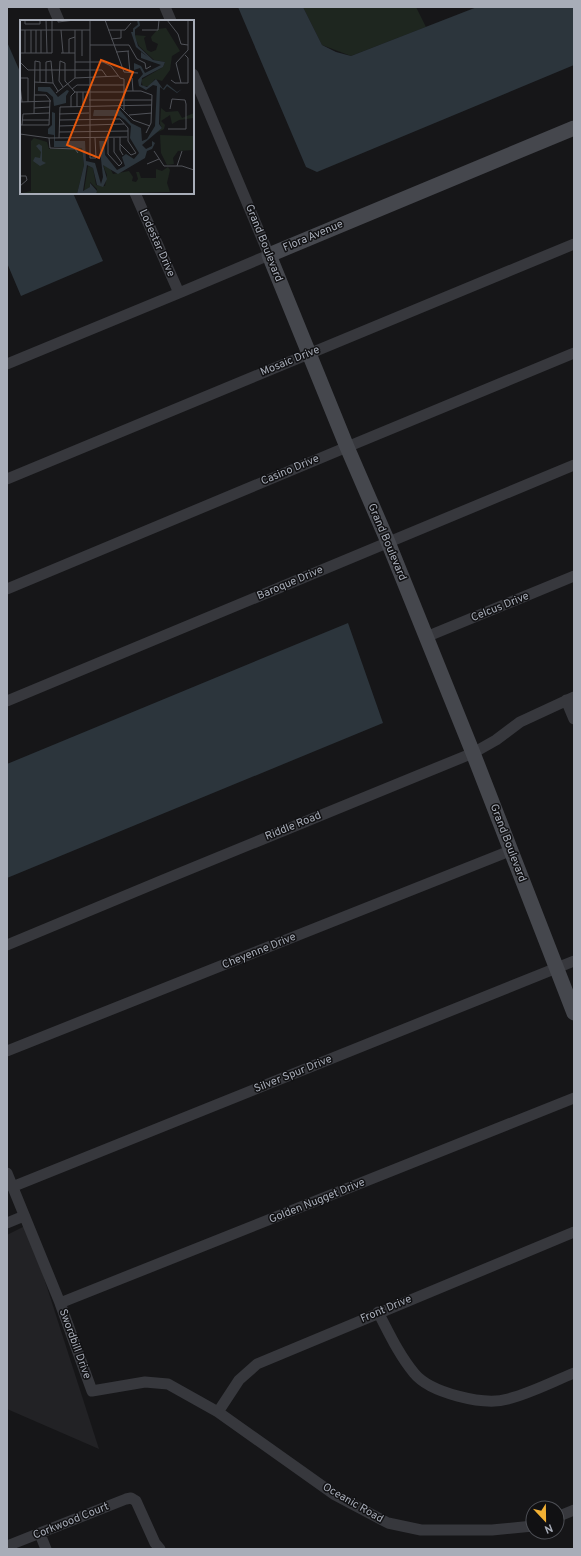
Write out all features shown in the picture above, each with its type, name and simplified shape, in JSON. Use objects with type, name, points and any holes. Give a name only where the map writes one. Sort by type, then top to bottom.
[{"type":"street","points":[[53,7],[59,20]]},
{"type":"street","points":[[165,7],[171,20]]},
{"type":"street","name":"Grand Boulevard","points":[[194,76],[269,255],[308,354],[388,542],[512,850],[574,1013]]},
{"type":"street","name":"Flora Avenue","points":[[7,364],[574,128]]},
{"type":"street","name":"Lodestar Drive","points":[[135,194],[179,293]]},
{"type":"street","name":"Mosaic Drive","points":[[7,479],[574,244]]},
{"type":"street","name":"Casino Drive","points":[[7,589],[574,353]]},
{"type":"street","name":"Baroque Drive","points":[[7,701],[574,465]]},
{"type":"street","name":"Celcus Drive","points":[[426,637],[574,576]]},
{"type":"street","points":[[570,698],[574,719]]},
{"type":"street","name":"Riddle Road","points":[[8,944],[473,753],[496,740],[520,722],[570,698]]},
{"type":"street","name":"Cheyenne Drive","points":[[7,1051],[512,850]]},
{"type":"street","name":"Silver Spur Drive","points":[[12,1187],[574,961]]},
{"type":"street","name":"Golden Nugget Drive","points":[[60,1303],[574,1098]]},
{"type":"street","name":"Swordbill Drive","points":[[7,1173],[60,1303],[92,1391],[145,1382],[168,1384],[218,1412]]},
{"type":"street","points":[[7,1222],[24,1216]]},
{"type":"street","name":"Front Drive","points":[[218,1412],[239,1380],[257,1364],[378,1312],[574,1232]]},
{"type":"street","points":[[378,1312],[403,1357],[415,1375],[438,1391],[475,1401],[507,1400],[574,1373]]},
{"type":"street","name":"Oceanic Road","points":[[218,1412],[335,1495],[388,1523],[420,1530],[492,1530],[525,1527]]},
{"type":"street","name":"Corkwood Court","points":[[7,1546],[131,1498],[136,1501],[155,1543],[160,1549]]},
{"type":"street","points":[[40,1534],[46,1549]]},
{"type":"shaded area","points":[[238,7],[303,7],[322,45],[336,52],[351,56],[477,7],[574,7],[574,65],[317,172],[306,167]]},
{"type":"shaded area","points":[[303,7],[416,7],[426,27],[351,56],[322,45]]},
{"type":"shaded area","points":[[7,42],[20,72],[20,194],[73,194],[103,261],[21,296],[7,263]]},
{"type":"shaded area","points":[[348,623],[383,723],[7,878],[7,764]]},
{"type":"shaded area","points":[[27,1225],[99,1449],[7,1409],[7,1235]]}]
